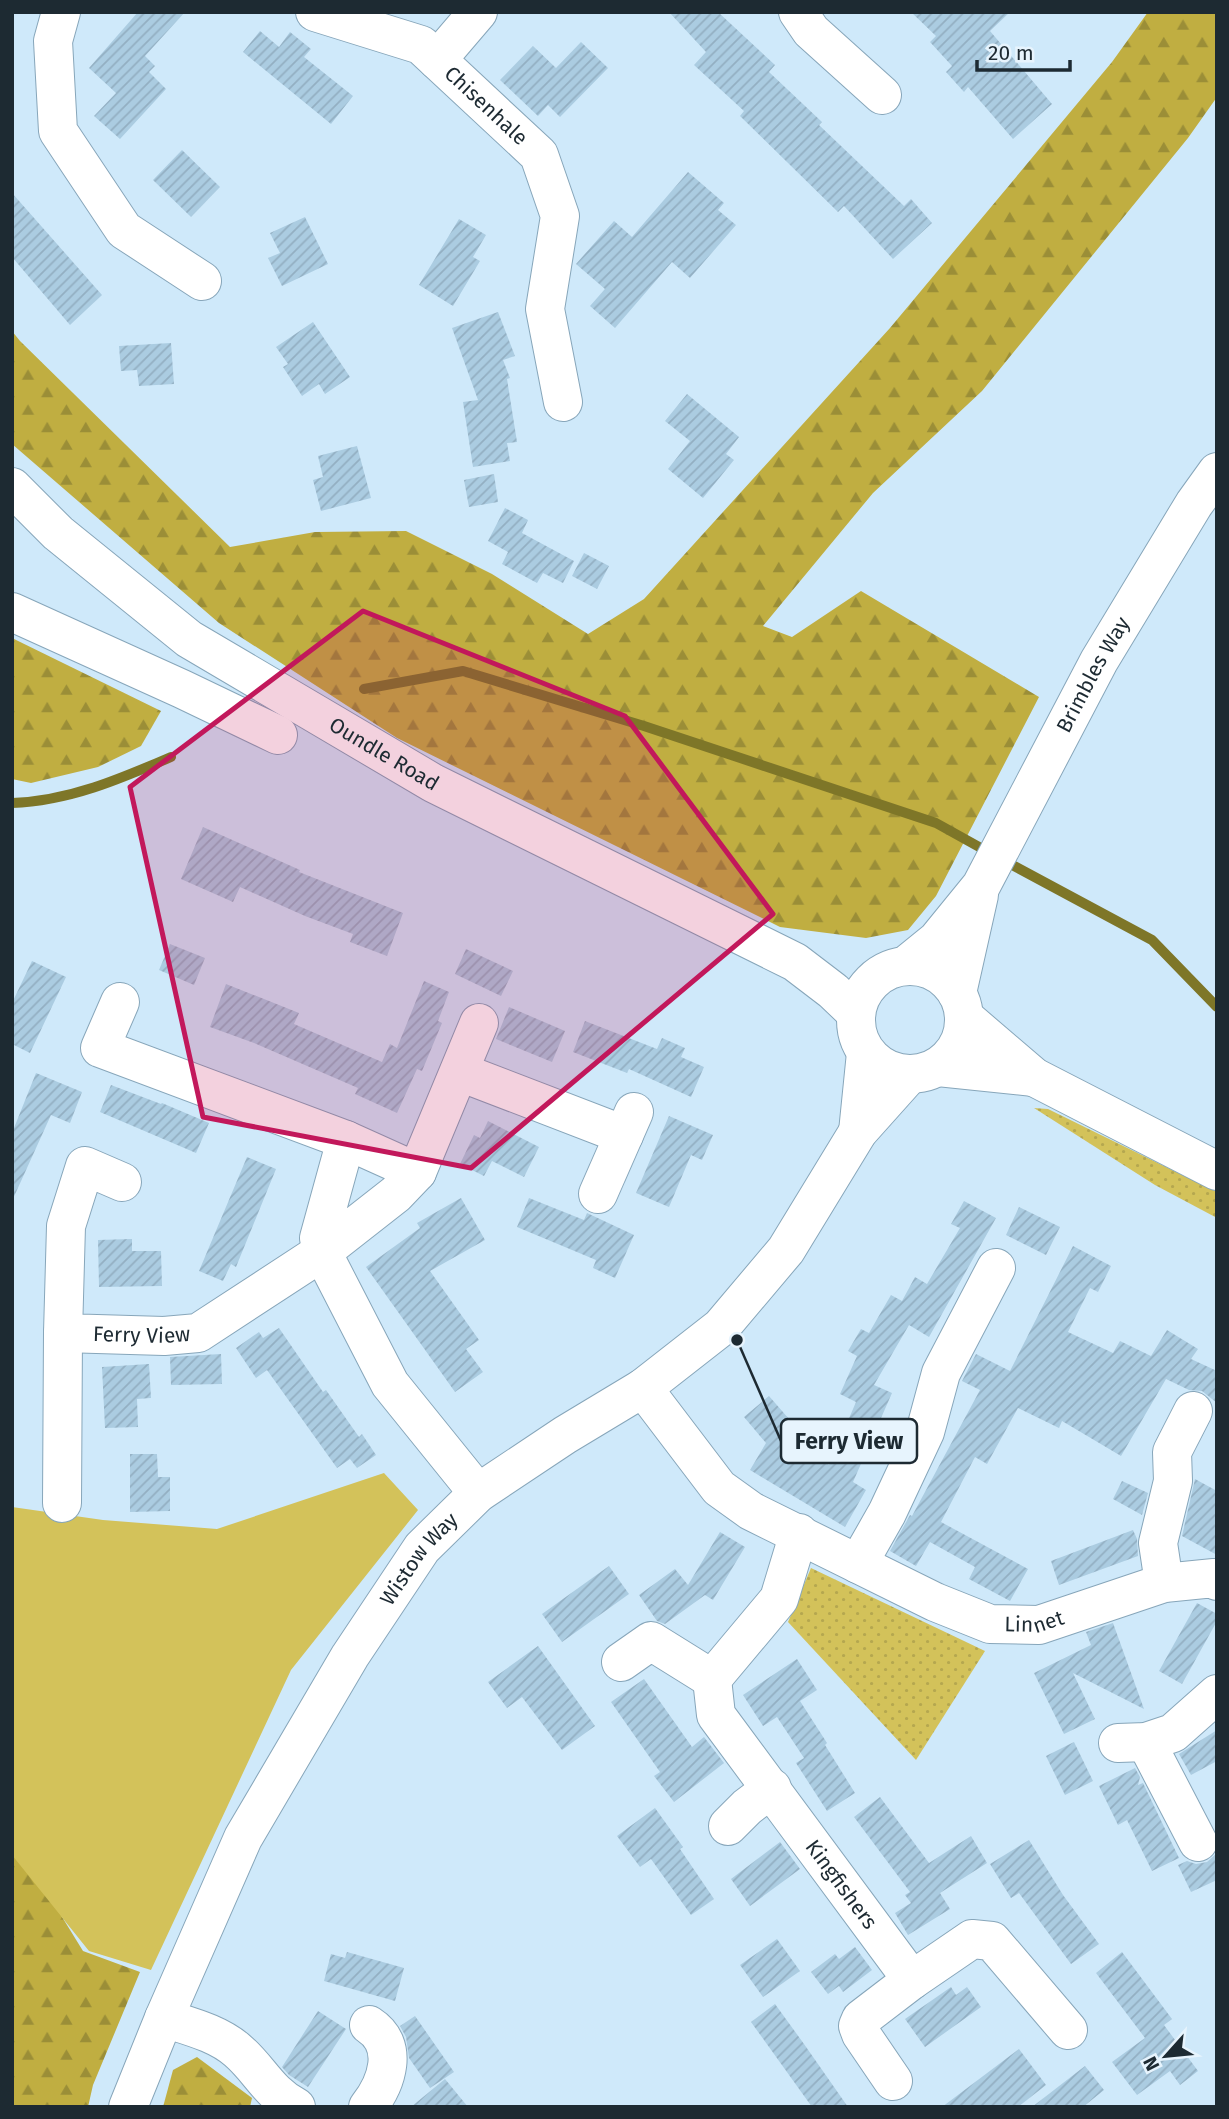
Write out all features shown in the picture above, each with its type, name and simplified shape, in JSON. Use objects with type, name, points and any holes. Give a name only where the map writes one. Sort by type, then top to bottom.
[{"type":"street","points":[[61,12],[53,41],[58,131],[124,230],[202,281]]},
{"type":"street","name":"Chisenhale","points":[[315,12],[421,45],[539,155],[560,216],[545,309],[563,402]]},
{"type":"street","points":[[437,60],[478,12]]},
{"type":"street","points":[[798,12],[811,31],[882,95]]},
{"type":"street","name":"Brimbles Way","points":[[892,970],[937,940],[981,886],[1099,661],[1205,512],[1217,472]]},
{"type":"street","name":"Oundle Road","points":[[12,487],[58,533],[189,639],[282,730],[433,783],[794,962],[833,991],[856,1013]]},
{"type":"street","points":[[12,612],[182,689],[282,730]]},
{"type":"street","name":"Brimbles Way","points":[[960,1005],[981,886]]},
{"type":"street","name":"Oundle Road","points":[[794,962],[892,970]]},
{"type":"street","points":[[1034,1077],[893,1072],[878,1065],[866,1053],[855,1027],[860,998],[868,985],[892,970],[931,970],[946,980],[960,1005],[1034,1077],[1217,1171]]},
{"type":"street","points":[[121,1002],[95,1059],[346,1140],[417,1172]]},
{"type":"street","points":[[924,1071],[950,1058],[958,1045],[963,1031],[960,1005]]},
{"type":"street","name":"Ferry View","points":[[63,1333],[164,1336],[198,1333],[322,1252],[396,1194],[417,1172],[480,1023]]},
{"type":"street","name":"Wistow Way","points":[[858,1132],[866,1053]]},
{"type":"street","name":"Wistow Way","points":[[128,2107],[243,1838],[350,1656],[422,1548],[478,1493],[565,1435],[643,1388],[721,1327],[786,1250],[858,1132],[924,1071]]},
{"type":"street","points":[[460,1072],[630,1123],[598,1194]]},
{"type":"street","points":[[346,1140],[319,1238],[322,1252],[390,1384],[478,1493]]},
{"type":"street","name":"Ferry View","points":[[62,1503],[66,1226],[85,1166],[122,1182]]},
{"type":"street","points":[[858,1564],[887,1513],[925,1432],[941,1373],[996,1268]]},
{"type":"street","name":"Linnet","points":[[643,1388],[719,1488],[751,1511],[935,1602],[990,1624],[1039,1625],[1164,1583],[1214,1578],[1217,1581]]},
{"type":"street","points":[[1164,1583],[1158,1543],[1174,1482],[1172,1452],[1192,1410]]},
{"type":"street","points":[[621,1662],[652,1641],[712,1679],[779,1599],[799,1533]]},
{"type":"street","name":"Kingfishers","points":[[712,1679],[716,1715],[912,1980]]},
{"type":"street","points":[[1198,1842],[1132,1742],[1173,1733],[1217,1694]]},
{"type":"street","points":[[728,1826],[772,1788]]},
{"type":"street","points":[[893,2081],[861,2034],[847,2025],[861,2019],[972,1939],[992,1941],[1068,2030]]},
{"type":"street","points":[[164,2018],[226,2042],[248,2061],[272,2091],[296,2107]]},
{"type":"street","points":[[369,2025],[379,2031],[386,2042],[388,2067],[383,2085],[369,2107]]},
{"type":"highlighted area","points":[[363,611],[625,716],[773,914],[471,1168],[203,1117],[130,787]]},
{"type":"shaded area","points":[[1034,1108],[1048,1109],[1217,1192],[1217,1218],[1155,1185]]},
{"type":"shaded area","points":[[384,1473],[418,1510],[291,1670],[151,1970],[89,1951],[12,1855],[12,1507],[103,1520],[217,1529]]},
{"type":"shaded area","points":[[811,1568],[985,1651],[916,1760],[788,1622]]},
{"type":"green space","points":[[1148,12],[1217,12],[1217,97],[1188,138],[982,391],[873,493],[763,626],[792,637],[861,591],[1039,697],[936,896],[908,930],[866,938],[780,927],[397,738],[219,623],[12,444],[12,331],[230,547],[315,532],[406,531],[492,574],[588,634],[644,599],[890,328],[1112,62]]},
{"type":"green space","points":[[12,638],[161,711],[141,746],[98,767],[31,783],[12,779]]},
{"type":"green space","points":[[12,1854],[43,1886],[83,1951],[140,1972],[93,2085],[88,2107],[12,2107]]},
{"type":"green space","points":[[197,2057],[252,2098],[250,2107],[163,2107],[173,2070]]},
{"type":"building","points":[[138,12],[185,12],[145,56],[155,66],[149,72],[166,89],[120,139],[94,116],[116,93],[89,68]]},
{"type":"building","points":[[669,12],[718,12],[775,65],[769,72],[822,122],[819,125],[904,206],[911,199],[932,223],[893,259],[844,206],[838,212],[740,116],[744,111],[694,65],[706,52]]},
{"type":"building","points":[[911,12],[1010,12],[990,31],[1052,104],[1013,139],[968,87],[964,92],[946,72],[952,66],[930,42],[936,36]]},
{"type":"building","points":[[260,31],[279,47],[290,32],[311,49],[304,57],[353,96],[331,124],[243,52]]},
{"type":"building","points":[[581,42],[608,68],[560,117],[548,105],[538,116],[500,80],[533,46],[556,68]]},
{"type":"building","points":[[182,150],[220,187],[191,217],[153,180]]},
{"type":"building","points":[[688,172],[724,203],[718,210],[736,225],[690,278],[672,262],[615,328],[590,306],[605,289],[576,264],[614,221],[632,237]]},
{"type":"building","points":[[12,193],[102,295],[70,325],[12,257]]},
{"type":"building","points":[[305,217],[328,264],[282,286],[268,258],[280,253],[270,233]]},
{"type":"building","points":[[459,219],[486,235],[473,257],[480,261],[453,306],[419,285]]},
{"type":"building","points":[[498,312],[515,356],[503,360],[510,378],[507,379],[517,442],[507,443],[510,461],[473,467],[463,402],[478,400],[452,328]]},
{"type":"building","points":[[313,322],[350,377],[325,394],[319,384],[302,396],[283,367],[288,364],[276,347]]},
{"type":"building","points":[[171,343],[174,384],[139,386],[137,370],[121,371],[119,346]]},
{"type":"building","points":[[687,394],[739,437],[726,454],[734,460],[703,498],[668,469],[690,441],[665,421]]},
{"type":"building","points":[[357,446],[371,498],[321,511],[313,480],[323,477],[318,456]]},
{"type":"building","points":[[494,474],[498,502],[469,507],[464,480]]},
{"type":"building","points":[[505,508],[528,520],[522,533],[574,561],[563,583],[543,573],[537,583],[502,564],[508,552],[488,541]]},
{"type":"building","points":[[584,553],[609,566],[597,589],[572,576]]},
{"type":"building","points":[[203,827],[300,870],[299,872],[403,913],[387,956],[350,942],[353,934],[240,887],[233,902],[181,879]]},
{"type":"building","points":[[170,944],[205,958],[194,985],[159,970]]},
{"type":"building","points":[[466,949],[513,971],[501,996],[455,974]]},
{"type":"building","points":[[32,961],[66,977],[30,1053],[12,1044],[12,1003]]},
{"type":"building","points":[[424,981],[449,992],[438,1021],[442,1023],[422,1071],[417,1069],[397,1113],[355,1094],[358,1088],[210,1027],[226,984],[299,1013],[294,1024],[382,1062],[390,1044],[397,1048]]},
{"type":"building","points":[[509,1007],[565,1031],[552,1062],[496,1039]]},
{"type":"building","points":[[585,1021],[657,1049],[662,1038],[685,1048],[681,1057],[704,1067],[691,1097],[629,1069],[627,1073],[573,1052]]},
{"type":"building","points":[[36,1073],[82,1092],[70,1123],[51,1115],[12,1201],[12,1133]]},
{"type":"building","points":[[111,1085],[209,1123],[196,1153],[100,1112]]},
{"type":"building","points":[[669,1116],[713,1135],[702,1160],[691,1155],[669,1207],[636,1193]]},
{"type":"building","points":[[488,1121],[539,1147],[524,1177],[492,1161],[484,1176],[460,1164],[474,1135],[480,1138]]},
{"type":"building","points":[[247,1157],[276,1169],[236,1267],[231,1264],[223,1281],[199,1271]]},
{"type":"building","points":[[461,1198],[485,1240],[430,1271],[479,1340],[466,1349],[483,1372],[455,1392],[366,1267],[420,1228],[417,1223]]},
{"type":"building","points":[[529,1198],[584,1220],[587,1213],[634,1235],[615,1278],[593,1268],[596,1260],[517,1227]]},
{"type":"building","points":[[964,1201],[996,1218],[929,1337],[909,1325],[874,1385],[892,1393],[853,1482],[866,1490],[845,1527],[750,1470],[766,1443],[744,1417],[769,1396],[829,1465],[856,1402],[840,1394],[857,1356],[848,1351],[861,1329],[869,1333],[891,1295],[902,1301],[915,1277],[927,1284],[960,1228],[951,1224]]},
{"type":"building","points":[[1019,1207],[1060,1227],[1046,1255],[1006,1235]]},
{"type":"building","points":[[132,1239],[132,1251],[161,1251],[162,1286],[99,1287],[98,1240]]},
{"type":"building","points":[[1073,1246],[1111,1266],[1098,1292],[1090,1288],[1068,1332],[1113,1353],[1120,1341],[1151,1356],[1167,1330],[1198,1349],[1191,1359],[1217,1371],[1217,1403],[1202,1391],[1189,1390],[1166,1379],[1121,1456],[1062,1421],[1059,1428],[1018,1408],[987,1464],[975,1457],[941,1522],[1028,1569],[1010,1601],[969,1579],[975,1567],[930,1542],[916,1566],[890,1551],[910,1515],[912,1516],[980,1390],[962,1381],[976,1354],[1010,1371]]},
{"type":"building","points":[[279,1328],[323,1392],[326,1390],[359,1437],[362,1434],[376,1455],[357,1468],[350,1459],[337,1468],[267,1370],[256,1378],[236,1348],[259,1332],[263,1338]]},
{"type":"building","points":[[221,1354],[222,1384],[171,1385],[170,1357]]},
{"type":"building","points":[[149,1364],[151,1398],[137,1399],[138,1427],[105,1428],[102,1367]]},
{"type":"building","points":[[130,1454],[157,1454],[158,1477],[170,1477],[170,1511],[130,1512]]},
{"type":"building","points":[[1195,1479],[1217,1491],[1217,1555],[1182,1536]]},
{"type":"building","points":[[1122,1481],[1148,1493],[1142,1515],[1113,1499]]},
{"type":"building","points":[[1133,1530],[1137,1539],[1138,1556],[1059,1585],[1051,1561]]},
{"type":"building","points":[[720,1532],[745,1547],[713,1600],[705,1595],[665,1624],[657,1621],[639,1595],[675,1569],[688,1585]]},
{"type":"building","points":[[609,1566],[629,1594],[562,1642],[542,1614]]},
{"type":"building","points":[[1197,1603],[1217,1614],[1217,1621],[1182,1684],[1159,1671]]},
{"type":"building","points":[[1113,1623],[1144,1709],[1073,1673],[1095,1719],[1064,1734],[1034,1673],[1091,1645],[1086,1632]]},
{"type":"building","points":[[538,1646],[595,1726],[562,1750],[522,1697],[507,1708],[488,1682]]},
{"type":"building","points":[[797,1659],[817,1690],[800,1701],[855,1793],[827,1811],[796,1763],[804,1758],[777,1717],[763,1726],[743,1695]]},
{"type":"building","points":[[644,1679],[692,1747],[704,1737],[724,1763],[674,1802],[654,1776],[660,1772],[611,1702]]},
{"type":"building","points":[[1217,1730],[1217,1761],[1191,1775],[1179,1754]]},
{"type":"building","points":[[1074,1742],[1093,1781],[1065,1795],[1046,1756]]},
{"type":"building","points":[[1135,1768],[1140,1777],[1138,1785],[1143,1783],[1179,1858],[1152,1871],[1127,1820],[1118,1825],[1099,1786]]},
{"type":"building","points":[[880,1797],[929,1863],[971,1836],[987,1863],[940,1893],[950,1909],[908,1935],[895,1913],[911,1903],[905,1895],[910,1892],[854,1817]]},
{"type":"building","points":[[655,1808],[683,1847],[680,1849],[714,1899],[691,1915],[651,1859],[640,1867],[617,1836]]},
{"type":"building","points":[[1029,1840],[1063,1895],[1099,1944],[1071,1964],[1019,1893],[1011,1898],[990,1864]]},
{"type":"building","points":[[780,1842],[800,1869],[750,1906],[731,1879]]},
{"type":"building","points":[[1217,1853],[1217,1880],[1191,1892],[1178,1865],[1187,1861],[1196,1864],[1207,1862]]},
{"type":"building","points":[[777,1939],[800,1971],[763,1997],[740,1965]]},
{"type":"building","points":[[855,1947],[872,1970],[843,1992],[839,1986],[828,1994],[811,1972],[835,1954],[839,1959]]},
{"type":"building","points":[[347,1952],[404,1968],[395,2001],[324,1981],[331,1954],[345,1958]]},
{"type":"building","points":[[1122,1952],[1172,2019],[1164,2025],[1198,2071],[1180,2085],[1170,2071],[1137,2095],[1112,2062],[1145,2038],[1096,1973]]},
{"type":"building","points":[[951,1987],[956,1995],[967,1987],[981,2007],[925,2047],[905,2019]]},
{"type":"building","points":[[775,2004],[848,2107],[812,2107],[751,2022]]},
{"type":"building","points":[[318,2011],[346,2029],[308,2087],[282,2067]]},
{"type":"building","points":[[415,2016],[454,2072],[430,2088],[409,2058],[406,2037],[400,2026]]},
{"type":"building","points":[[1019,2049],[1046,2085],[1018,2107],[942,2107]]},
{"type":"building","points":[[1085,2066],[1104,2090],[1083,2107],[1032,2107]]},
{"type":"building","points":[[445,2079],[468,2107],[411,2107]]},
{"type":"waterway","points":[[364,689],[463,671],[644,726],[936,823],[990,853]]},
{"type":"waterway","points":[[12,803],[74,793],[113,781],[171,757]]},
{"type":"waterway","points":[[1003,860],[1152,940],[1217,1007]]},
{"type":"place","name":"Ferry View","points":[[737,1340]]}]
